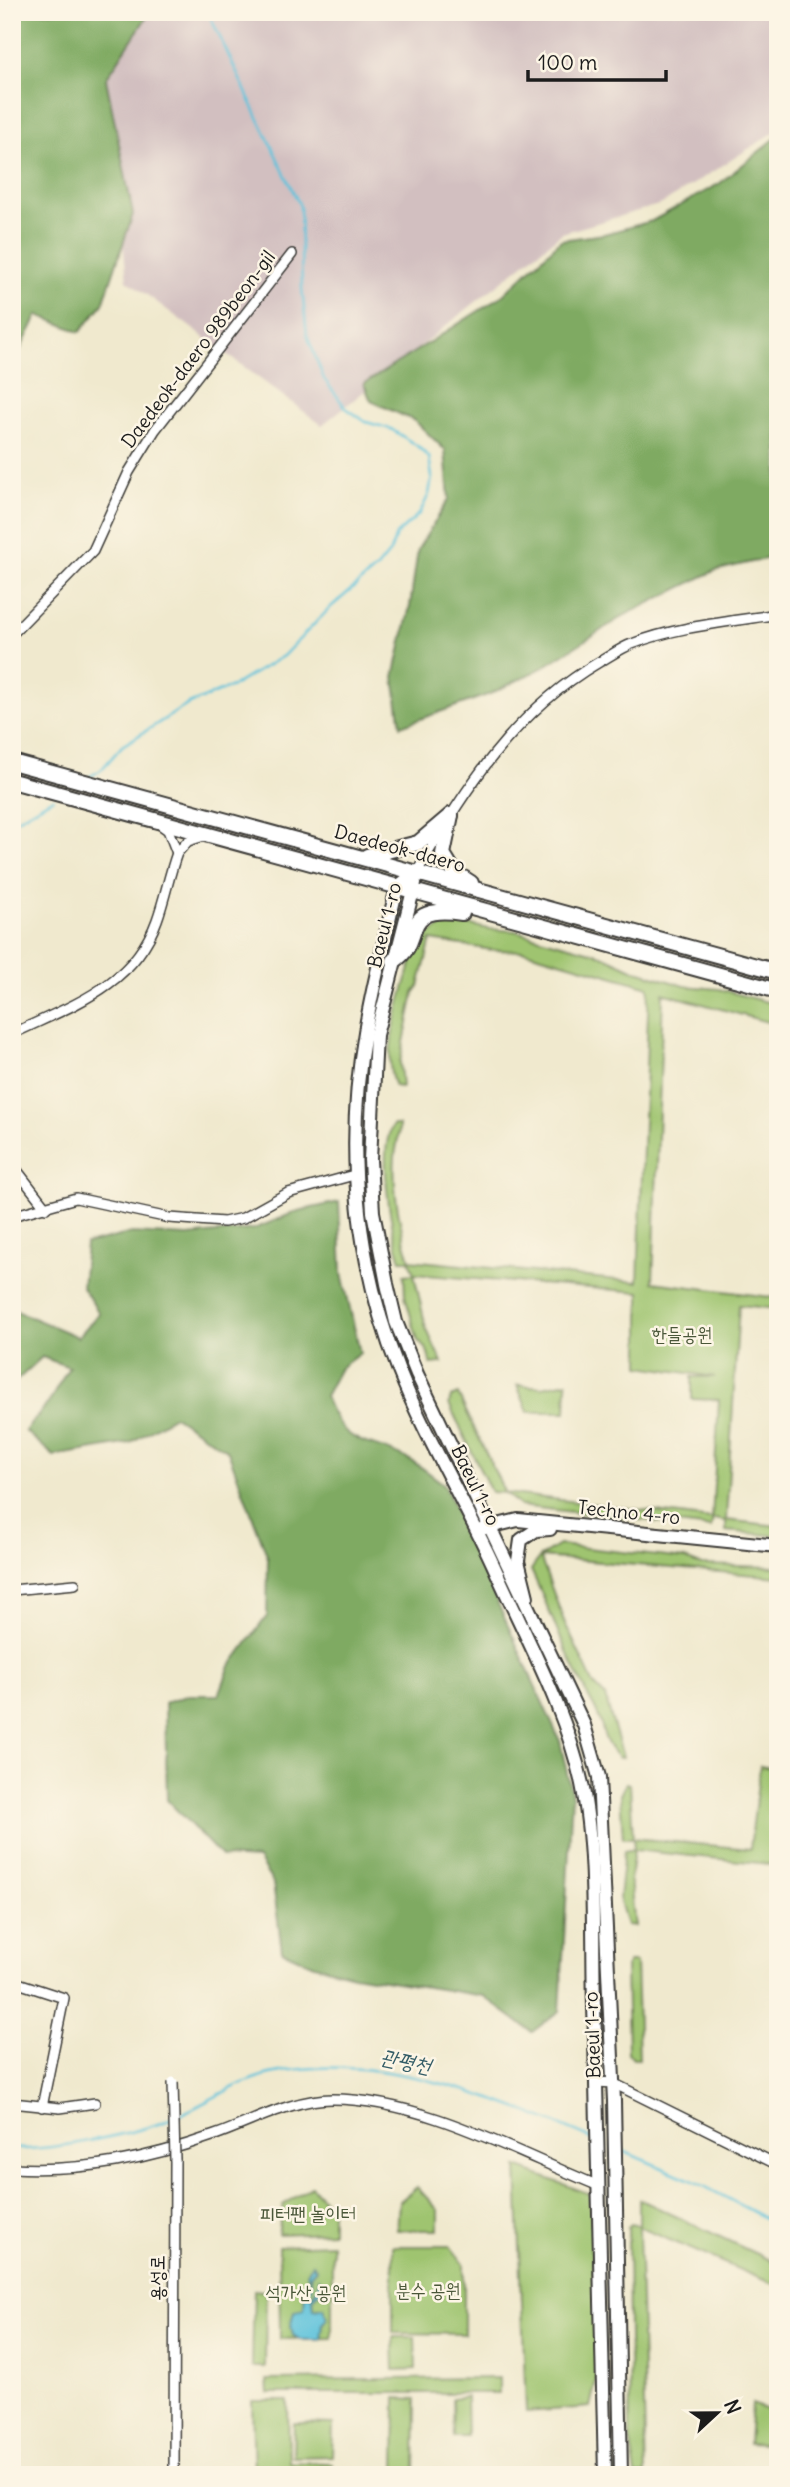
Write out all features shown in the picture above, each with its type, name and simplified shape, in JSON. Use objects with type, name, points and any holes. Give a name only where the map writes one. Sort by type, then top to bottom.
[{"type":"main road","name":"Daedeok-daero","points":[[12,762],[778,972]]},
{"type":"main road","name":"Daedeok-daero","points":[[12,782],[778,991]]},
{"type":"main road","points":[[361,857],[418,843],[451,815]]},
{"type":"main road","points":[[451,815],[443,854],[454,872],[481,890]]},
{"type":"main road","name":"Baeul 1-ro","points":[[417,872],[397,887],[365,1032],[356,1108],[354,1175],[368,1277],[399,1372],[528,1611],[584,1725],[599,1777],[614,2101],[621,2475]]},
{"type":"main road","name":"Baeul 1-ro","points":[[417,872],[376,1035],[370,1160],[378,1242],[396,1322],[569,1738],[587,1810],[597,2088],[605,2475]]},
{"type":"main road","points":[[394,961],[402,956],[413,928],[426,913],[444,910],[462,914],[478,909]]},
{"type":"main road","points":[[720,974],[717,968],[720,963],[739,967],[748,964]]},
{"type":"main road","name":"Techno 4-ro","points":[[484,1529],[518,1520],[778,1546]]},
{"type":"main road","points":[[528,1611],[527,1591],[518,1561],[521,1540],[536,1530],[561,1525]]},
{"type":"street","name":"Daedeok-daero 989beon-gil","points":[[12,634],[93,551],[129,472],[155,430],[292,254]]},
{"type":"street","points":[[417,872],[451,815],[508,734],[553,691],[631,644],[687,629],[778,614]]},
{"type":"street","points":[[153,821],[168,830],[177,853]]},
{"type":"street","points":[[12,1034],[103,991],[131,964],[156,922],[177,853],[188,841],[200,836],[218,838]]},
{"type":"street","points":[[12,1164],[16,1176],[46,1208]]},
{"type":"street","points":[[12,1216],[75,1198],[169,1218],[224,1222],[243,1218],[288,1193],[354,1175]]},
{"type":"street","points":[[12,1590],[75,1584]]},
{"type":"street","points":[[12,1969],[18,1983],[64,1998],[42,2107]]},
{"type":"street","name":"용성로","points":[[173,2082],[174,2475]]},
{"type":"street","points":[[597,2088],[613,2083],[778,2165]]},
{"type":"street","points":[[12,2168],[72,2170],[139,2159],[290,2107],[330,2099],[373,2103],[422,2114],[599,2182]]},
{"type":"street","points":[[12,2103],[42,2107],[95,2103]]},
{"type":"shaded area","points":[[134,12],[778,12],[778,130],[662,204],[562,233],[322,425],[127,280],[106,79]]},
{"type":"green space","points":[[12,12],[150,12],[106,79],[133,214],[103,304],[80,332],[38,315],[12,365]]},
{"type":"green space","points":[[778,136],[778,556],[714,571],[625,615],[542,668],[490,694],[401,726],[394,677],[410,606],[418,549],[449,499],[445,450],[415,421],[371,401],[364,384],[502,296],[561,240],[604,234],[652,221],[719,184]]},
{"type":"green space","name":"한들공원","points":[[450,920],[488,929],[515,931],[602,955],[637,971],[685,986],[719,989],[778,1005],[778,1025],[663,993],[653,1282],[778,1298],[778,1309],[739,1305],[726,1520],[778,1526],[778,1536],[726,1531],[726,1521],[713,1519],[711,1528],[520,1506],[505,1493],[712,1519],[719,1400],[692,1399],[692,1377],[715,1377],[640,1366],[640,1292],[414,1274],[409,1260],[401,1260],[387,1192],[386,1153],[393,1125],[399,1125],[394,1170],[396,1196],[410,1260],[638,1282],[649,987],[525,951],[492,950],[431,940],[419,986],[414,993],[400,1062],[402,1087],[395,1086],[391,1071],[392,1036],[416,944]]},
{"type":"green space","points":[[339,1202],[342,1273],[360,1353],[340,1368],[325,1396],[340,1426],[349,1434],[408,1459],[444,1484],[560,1741],[572,1796],[560,2011],[532,2032],[483,1996],[353,1975],[314,1965],[282,1951],[273,1883],[258,1859],[222,1857],[167,1800],[165,1703],[189,1695],[219,1695],[229,1668],[267,1616],[268,1558],[228,1451],[174,1416],[130,1443],[54,1456],[25,1431],[49,1402],[69,1367],[42,1357],[12,1385],[12,1309],[78,1337],[99,1313],[82,1287],[86,1244],[132,1233],[188,1236],[254,1229],[298,1211]]},
{"type":"green space","points":[[414,1274],[426,1328],[442,1363],[431,1364],[426,1348],[418,1341],[405,1296],[404,1275]]},
{"type":"green space","points":[[567,1382],[566,1412],[528,1412],[517,1385],[542,1387]]},
{"type":"green space","points":[[458,1394],[505,1493],[491,1492],[449,1404],[451,1397]]},
{"type":"green space","points":[[559,1545],[685,1559],[701,1565],[778,1567],[778,1577],[540,1557]]},
{"type":"green space","points":[[540,1557],[564,1621],[594,1685],[605,1696],[623,1757],[619,1758],[613,1752],[606,1739],[597,1712],[576,1672],[531,1570]]},
{"type":"green space","points":[[760,1766],[778,1769],[778,1865],[634,1850],[630,1879],[635,1926],[627,1925],[619,1898],[624,1851],[634,1849],[633,1838],[750,1849]]},
{"type":"green space","points":[[626,1783],[630,1784],[633,1838],[623,1838],[620,1795]]},
{"type":"green space","points":[[629,1962],[636,1962],[639,2059],[633,2059],[628,2053],[626,1967]]},
{"type":"green space","points":[[517,2167],[590,2194],[597,2376],[590,2407],[526,2412]]},
{"type":"green space","name":"피터팬 놀이터","points":[[311,2186],[332,2209],[332,2232],[278,2234],[283,2205]]},
{"type":"green space","points":[[417,2187],[438,2210],[438,2230],[397,2230],[399,2202]]},
{"type":"green space","points":[[639,2199],[778,2264],[778,2286],[639,2227],[646,2475],[636,2475],[630,2438],[628,2227],[631,2224],[639,2226]]},
{"type":"green space","name":"석가산 공원","points":[[332,2244],[332,2338],[280,2339],[279,2246]]},
{"type":"green space","name":"분수 공원","points":[[393,2246],[450,2246],[464,2264],[464,2334],[393,2333]]},
{"type":"green space","points":[[254,2290],[266,2290],[265,2367],[252,2367]]},
{"type":"green space","points":[[393,2337],[415,2337],[416,2369],[394,2370]]},
{"type":"green space","points":[[499,2378],[499,2393],[268,2393],[267,2380]]},
{"type":"green space","points":[[466,2397],[467,2437],[453,2437],[452,2399]]},
{"type":"green space","points":[[396,2398],[416,2399],[415,2475],[395,2475]]},
{"type":"green space","points":[[252,2401],[288,2401],[289,2462],[332,2463],[331,2475],[254,2475]]},
{"type":"green space","points":[[752,2404],[767,2410],[775,2445],[749,2443]]},
{"type":"green space","points":[[294,2423],[333,2424],[332,2456],[293,2457]]},
{"type":"water","points":[[312,2264],[316,2268],[310,2275],[312,2286],[307,2294],[311,2296],[318,2288],[318,2278],[323,2285],[322,2290],[313,2298],[314,2309],[323,2307],[327,2318],[323,2323],[321,2340],[300,2340],[293,2335],[291,2326],[295,2311],[304,2309],[305,2291],[310,2281],[307,2273]]},
{"type":"waterway","points":[[89,777],[101,770],[122,746],[187,705],[233,686],[283,656],[332,606],[377,568],[390,552],[396,535],[420,513],[429,494],[432,477],[429,457],[416,445],[391,429],[366,422],[346,408],[324,379],[307,335],[302,288],[300,206],[208,12]]},
{"type":"waterway","points":[[12,822],[53,798]]},
{"type":"waterway","name":"관평천","points":[[12,2148],[63,2145],[145,2128],[256,2078],[310,2068],[351,2068],[434,2082],[516,2108],[592,2139]]},
{"type":"waterway","name":"관평천","points":[[618,2149],[700,2184],[778,2225]]}]
